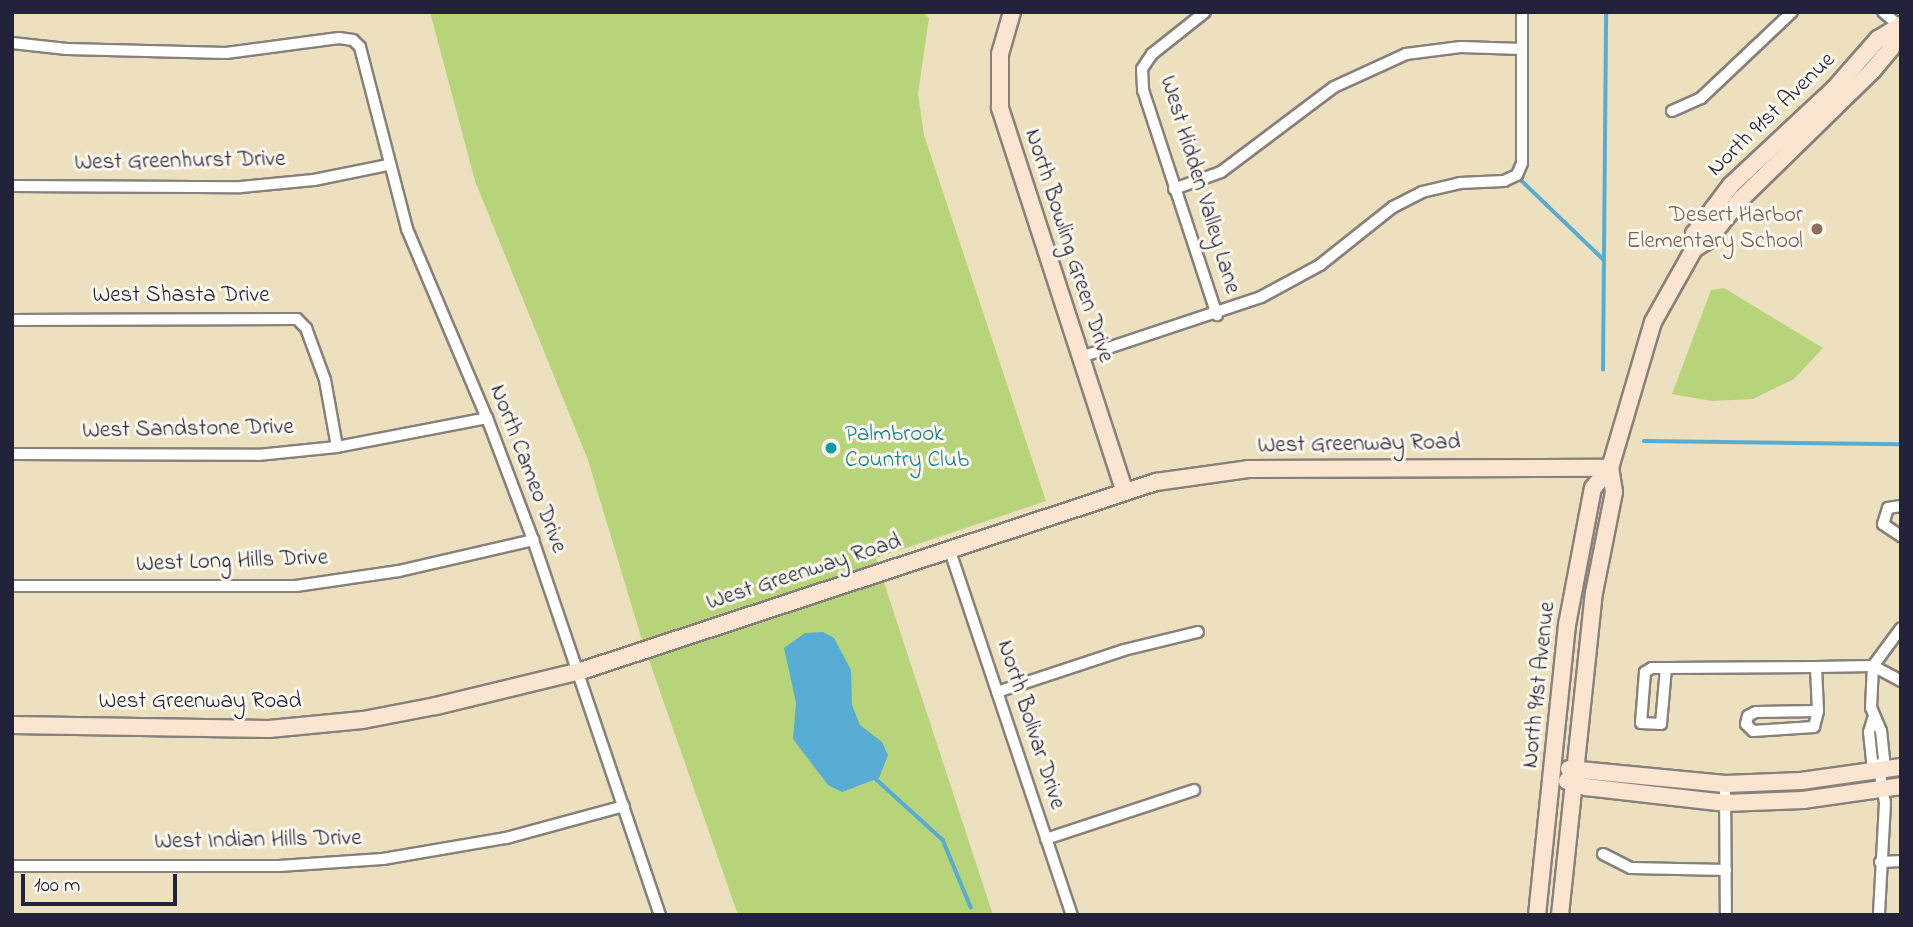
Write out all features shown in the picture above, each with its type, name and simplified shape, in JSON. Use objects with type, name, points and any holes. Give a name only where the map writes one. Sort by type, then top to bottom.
[{"type":"street","name":"North Bowling Green Drive","points":[[1012,12],[1000,54],[1000,108],[1011,151],[1124,490]]},
{"type":"street","name":"West Hidden Valley Lane","points":[[1206,12],[1152,54],[1142,69],[1143,90],[1217,315]]},
{"type":"street","points":[[1081,357],[1217,315],[1320,265],[1384,214],[1422,192],[1460,183],[1504,181],[1517,175],[1522,163],[1522,12]]},
{"type":"street","points":[[1672,111],[1701,98],[1792,12]]},
{"type":"street","points":[[1883,12],[1900,26]]},
{"type":"street","name":"North 91st Avenue","points":[[1560,915],[1594,593],[1614,492],[1610,468],[1629,393],[1653,322],[1694,249],[1694,234],[1706,216],[1768,160],[1878,39],[1900,26]]},
{"type":"street","name":"North Cameo Drive","points":[[12,43],[67,50],[226,53],[353,40],[360,47],[388,166],[407,229],[488,418],[533,540],[581,671],[660,915]]},
{"type":"street","points":[[1174,189],[1221,172],[1334,87],[1406,54],[1461,47],[1522,49]]},
{"type":"street","name":"West Greenhurst Drive","points":[[12,186],[241,187],[388,166]]},
{"type":"street","name":"West Shasta Drive","points":[[12,320],[297,319],[306,328],[325,380],[337,447]]},
{"type":"street","name":"West Sandstone Drive","points":[[12,454],[258,455],[337,447],[488,418]]},
{"type":"street","name":"North 91st Avenue","points":[[1537,915],[1573,590],[1593,488],[1610,468]]},
{"type":"street","name":"West Greenway Road","points":[[12,725],[269,729],[363,720],[581,671],[1124,490],[1248,470],[1610,468]]},
{"type":"street","points":[[1901,506],[1888,508],[1882,524],[1901,536]]},
{"type":"street","name":"West Long Hills Drive","points":[[12,586],[296,586],[398,571],[533,540]]},
{"type":"street","name":"North Bolivar Drive","points":[[950,548],[1072,915]]},
{"type":"street","points":[[1879,915],[1880,862],[1885,848],[1883,787],[1879,769],[1872,761],[1869,732],[1873,719],[1873,666],[1901,628]]},
{"type":"street","points":[[997,692],[1124,650],[1198,632]]},
{"type":"street","points":[[1666,668],[1661,724],[1642,723],[1639,716],[1645,672],[1666,668],[1873,666],[1901,681]]},
{"type":"street","points":[[1816,667],[1818,711],[1814,727],[1753,731],[1746,724],[1748,716],[1756,712],[1818,711]]},
{"type":"street","points":[[1553,772],[1577,768],[1725,784],[1801,781],[1901,767]]},
{"type":"street","points":[[1553,772],[1575,786],[1726,803],[1803,800],[1901,786]]},
{"type":"street","points":[[1725,784],[1726,915]]},
{"type":"street","points":[[1046,839],[1194,790]]},
{"type":"street","name":"West Indian Hills Drive","points":[[12,866],[279,866],[383,859],[506,838],[624,806]]},
{"type":"street","points":[[1603,854],[1631,868],[1726,870]]},
{"type":"street","points":[[1880,862],[1901,861]]},
{"type":"green space","name":"Palmbrook Country Club","points":[[430,12],[923,12],[929,18],[918,94],[924,135],[1046,501],[876,558],[993,915],[738,915],[641,637],[588,460],[475,181]]},
{"type":"green space","points":[[1724,288],[1823,348],[1794,379],[1753,399],[1712,401],[1672,394],[1711,290]]},
{"type":"water","points":[[823,632],[834,638],[851,670],[852,705],[860,725],[882,742],[888,755],[879,778],[842,792],[828,785],[793,739],[796,703],[784,648],[805,633]]},
{"type":"waterway","points":[[1603,370],[1606,12]]},
{"type":"waterway","points":[[1521,180],[1604,260]]},
{"type":"waterway","points":[[1644,441],[1901,444]]},
{"type":"waterway","points":[[876,779],[943,840],[971,907]]},
{"type":"place","name":"Desert Harbor Elementary School","points":[[1817,229]]},
{"type":"place","name":"Palmbrook Country Club","points":[[831,448]]}]
